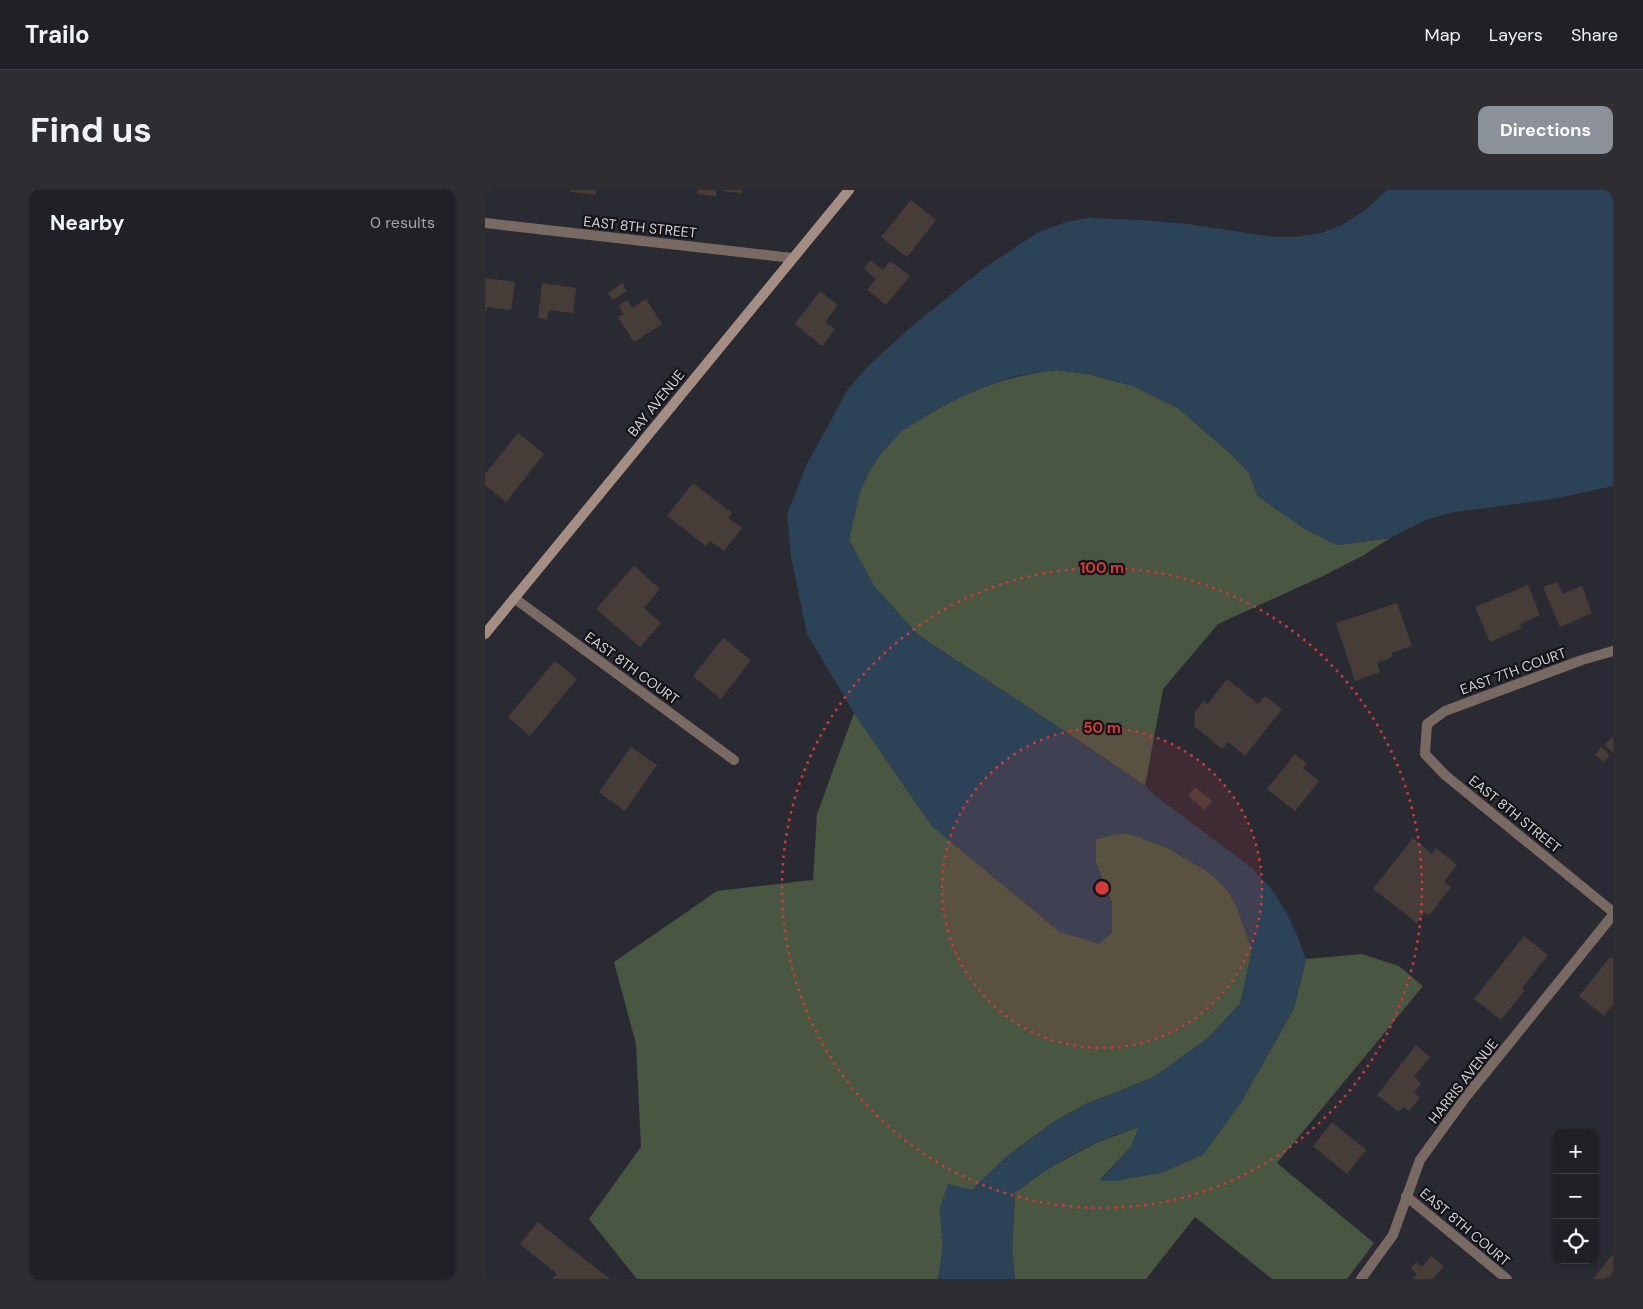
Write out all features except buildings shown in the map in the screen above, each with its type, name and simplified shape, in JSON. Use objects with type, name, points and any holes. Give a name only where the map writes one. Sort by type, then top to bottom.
[{"type":"street","name":"BAY AVENUE","points":[[485,634],[849,190]]},
{"type":"street","name":"EAST 8TH STREET","points":[[485,223],[792,258]]},
{"type":"street","name":"EAST 8TH COURT","points":[[514,598],[734,760]]},
{"type":"street","name":"EAST 7TH COURT","points":[[1427,724],[1445,710],[1613,651]]},
{"type":"street","name":"EAST 8TH STREET","points":[[1427,724],[1425,754],[1445,775],[1613,913]]},
{"type":"street","name":"HARRIS AVENUE","points":[[1361,1279],[1393,1235],[1420,1160],[1465,1098],[1613,913]]},
{"type":"street","name":"EAST 8TH COURT","points":[[1406,1196],[1507,1279]]},
{"type":"green space","points":[[1057,370],[1088,374],[1133,386],[1178,408],[1231,454],[1249,473],[1257,495],[1305,529],[1337,545],[1390,538],[1364,555],[1321,577],[1218,624],[1163,689],[1145,786],[918,635],[874,586],[849,540],[856,506],[864,482],[871,468],[901,431],[971,392],[1005,380]]},
{"type":"green space","points":[[854,713],[932,826],[1060,932],[1112,903],[1096,863],[1096,839],[1125,832],[1168,848],[1211,874],[1228,891],[1237,907],[1252,950],[1240,1004],[1207,1039],[1154,1077],[1086,1104],[1055,1121],[1005,1158],[972,1190],[940,1207],[943,1248],[938,1279],[637,1279],[589,1219],[641,1147],[636,1044],[614,962],[717,891],[813,880],[817,814]]},
{"type":"green space","points":[[1362,954],[1399,966],[1423,986],[1277,1163],[1374,1243],[1347,1279],[1272,1279],[1195,1217],[1146,1279],[1015,1279],[1012,1249],[1015,1192],[1049,1168],[1098,1142],[1139,1127],[1131,1147],[1100,1180],[1240,1104],[1294,1008],[1306,959]]},
{"type":"water","points":[[1387,190],[1613,190],[1613,486],[1558,498],[1449,513],[1426,520],[1390,538],[1337,545],[1305,529],[1257,495],[1249,473],[1231,454],[1178,408],[1133,386],[1088,374],[1057,370],[1012,377],[974,391],[939,408],[902,431],[880,455],[868,473],[860,493],[849,540],[874,586],[918,635],[1145,786],[1158,798],[1252,868],[1273,891],[1286,912],[1306,959],[1294,1008],[1240,1104],[1203,1155],[1161,1173],[1116,1181],[1100,1181],[1131,1147],[1138,1128],[1090,1146],[1044,1172],[1015,1192],[1012,1249],[1015,1279],[938,1279],[943,1248],[940,1207],[948,1184],[972,1190],[1005,1158],[1055,1121],[1086,1104],[1154,1077],[1207,1039],[1240,1004],[1252,950],[1237,907],[1228,891],[1211,874],[1168,848],[1125,833],[1096,839],[1096,863],[1112,903],[1112,933],[1099,944],[1060,932],[932,826],[854,713],[807,634],[791,556],[787,514],[806,466],[848,389],[868,366],[911,327],[983,269],[1037,233],[1066,222],[1088,218],[1188,224],[1274,237],[1295,237],[1321,233],[1342,225],[1367,209]]}]
